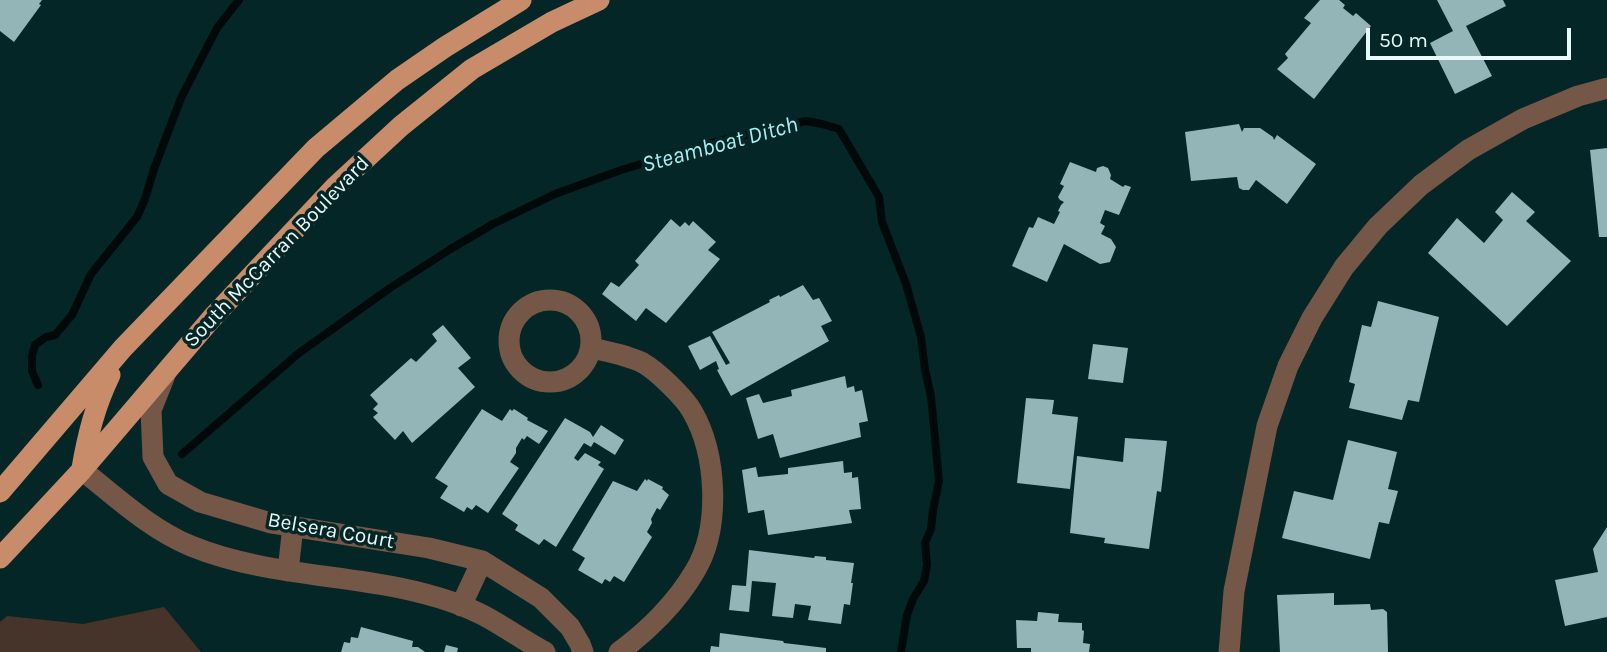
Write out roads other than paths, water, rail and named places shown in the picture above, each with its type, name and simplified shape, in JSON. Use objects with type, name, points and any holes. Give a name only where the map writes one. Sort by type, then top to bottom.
[{"type":"main road","name":"South McCarran Boulevard","points":[[0,492],[123,348],[316,148],[397,80],[521,0]]},
{"type":"main road","name":"South McCarran Boulevard","points":[[0,558],[82,470],[167,370],[300,223],[401,125],[472,69],[552,22],[599,0]]},
{"type":"main road","points":[[82,470],[87,438],[98,400],[123,348]]},
{"type":"street","points":[[1228,652],[1234,591],[1267,426],[1288,366],[1312,318],[1344,267],[1378,226],[1468,150],[1523,119],[1578,96],[1607,88]]},
{"type":"street","points":[[592,348],[644,364],[666,380],[692,411],[705,445],[712,477],[712,512],[708,542],[696,570],[639,637],[619,652]]},
{"type":"street","name":"Belsera Court","points":[[167,370],[151,410],[152,457],[168,484],[200,502],[271,523],[429,548],[482,561],[541,598],[570,627],[583,652]]},
{"type":"street","points":[[82,470],[149,523],[188,545],[239,561],[401,589],[461,606],[489,618],[545,652]]},
{"type":"street","points":[[288,571],[293,526]]},
{"type":"street","points":[[461,606],[482,561]]},
{"type":"waterway","name":"Steamboat Ditch","points":[[38,385],[32,371],[35,345],[46,337],[55,335],[72,315],[91,274],[137,217],[181,98],[217,28],[239,0]]},
{"type":"waterway","name":"Steamboat Ditch","points":[[182,454],[299,353],[390,288],[493,224],[555,194],[621,170],[711,143],[806,121],[822,124],[839,129],[879,197],[882,222],[906,284],[921,337],[931,396],[939,481],[931,529],[925,543],[927,565],[924,581],[907,615],[901,652]]}]
